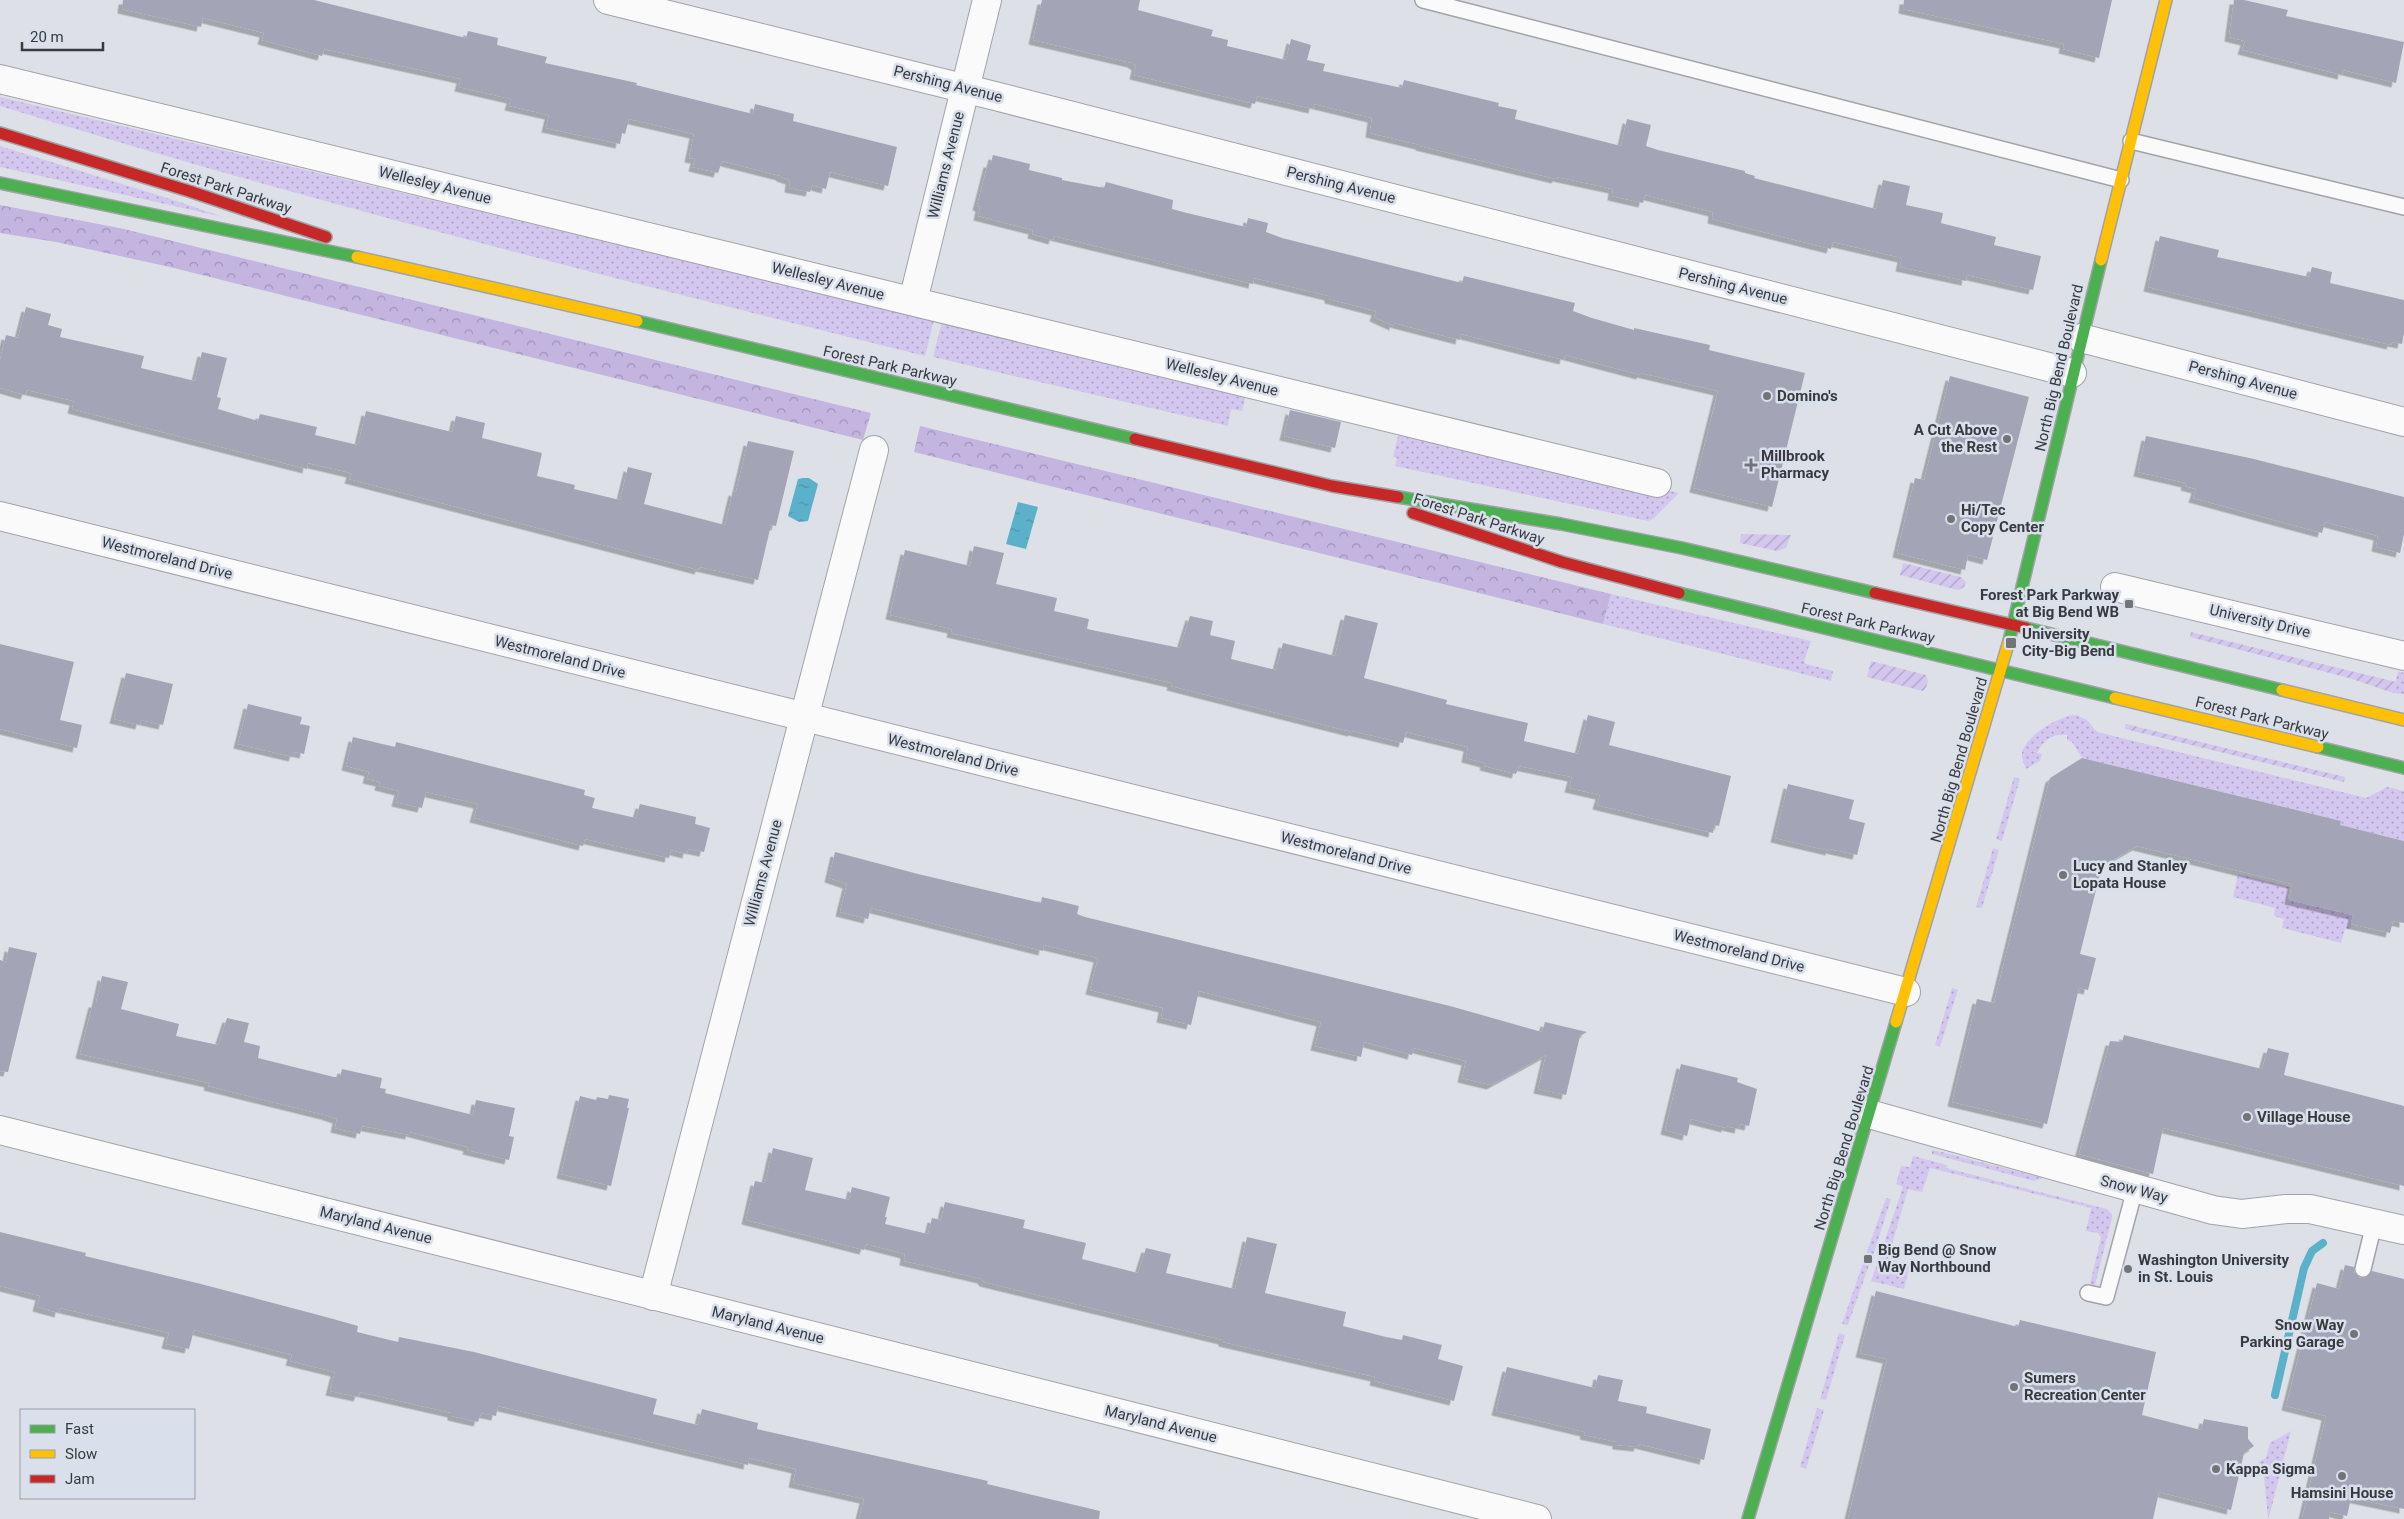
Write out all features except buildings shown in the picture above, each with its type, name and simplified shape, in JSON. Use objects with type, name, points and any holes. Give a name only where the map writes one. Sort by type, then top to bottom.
[{"type":"main road","name":"North Big Bend Boulevard","points":[[1748,1519],[2014,625],[2072,373],[2166,0]]},
{"type":"main road","name":"Forest Park Parkway","points":[[0,133],[189,191],[442,275]]},
{"type":"main road","name":"Forest Park Parkway","points":[[0,183],[442,275],[1332,486],[1562,524],[1642,540],[2014,625],[2404,720]]},
{"type":"main road","name":"Forest Park Parkway","points":[[1332,486],[1562,562],[1674,592],[2404,768]]},
{"type":"street","name":"Pershing Avenue","points":[[608,0],[965,88],[2072,373]]},
{"type":"street","name":"Williams Avenue","points":[[913,301],[987,0]]},
{"type":"street","name":"Wellesley Avenue","points":[[0,78],[1657,483]]},
{"type":"street","name":"Pershing Avenue","points":[[2081,338],[2404,422]]},
{"type":"street","name":"Williams Avenue","points":[[653,1296],[874,450]]},
{"type":"street","name":"Westmoreland Drive","points":[[0,516],[1906,992]]},
{"type":"street","name":"University Drive","points":[[2115,587],[2404,656]]},
{"type":"street","name":"Snow Way","points":[[1869,1114],[2212,1210],[2242,1214],[2286,1209],[2310,1209],[2404,1230]]},
{"type":"street","name":"Maryland Avenue","points":[[0,1130],[1537,1519]]},
{"type":"lane","points":[[1423,0],[2121,180]]},
{"type":"lane","points":[[2131,141],[2404,207]]},
{"type":"lane","points":[[2088,1294],[2106,1297],[2135,1189]]},
{"type":"lane","points":[[2363,1269],[2374,1224]]},
{"type":"shaded area","points":[[0,97],[934,320],[925,356],[693,298],[345,207],[0,106]]},
{"type":"shaded area","points":[[0,146],[177,201],[223,217],[0,167]]},
{"type":"shaded area","points":[[942,321],[1246,395],[1242,411],[1231,409],[1228,426],[933,357]]},
{"type":"shaded area","points":[[1399,432],[1665,496],[1666,490],[1679,493],[1653,519],[1648,521],[1395,466],[1397,458],[1393,457]]},
{"type":"shaded area","points":[[1741,534],[1791,535],[1786,548],[1777,551],[1740,543]]},
{"type":"shaded area","points":[[1903,563],[1961,577],[1966,582],[1964,587],[1958,590],[1900,575]]},
{"type":"shaded area","points":[[1611,594],[1811,641],[1804,661],[1806,664],[1833,671],[1831,681],[1603,624]]},
{"type":"shaded area","points":[[2191,632],[2396,682],[2393,693],[2349,678],[2190,637]]},
{"type":"shaded area","points":[[1871,661],[1926,675],[1927,685],[1923,691],[1867,677]]},
{"type":"shaded area","points":[[2398,671],[2404,673],[2404,694],[2393,693]]},
{"type":"shaded area","points":[[2076,715],[2087,720],[2097,732],[2366,798],[2387,787],[2404,791],[2404,841],[2377,834],[2350,929],[2345,929],[2341,943],[2282,928],[2284,919],[2274,916],[2275,908],[2233,897],[2238,874],[2290,887],[2287,899],[2320,907],[2341,821],[2082,758],[2072,742],[2067,740],[2067,735],[2053,736],[2045,741],[2037,753],[2042,754],[2040,761],[2026,769],[2022,753],[2029,740],[2053,723]]},
{"type":"shaded area","points":[[2126,724],[2345,777],[2344,782],[2125,729]]},
{"type":"shaded area","points":[[2014,777],[2020,779],[2002,841],[1996,839]]},
{"type":"shaded area","points":[[1993,848],[1999,850],[1982,908],[1976,907]]},
{"type":"shaded area","points":[[1952,988],[1958,990],[1940,1047],[1935,1045]]},
{"type":"shaded area","points":[[1932,1150],[2043,1178],[2034,1181],[1932,1154]]},
{"type":"shaded area","points":[[1913,1156],[1947,1165],[1946,1168],[2107,1209],[2112,1214],[2112,1218],[2095,1285],[2090,1284],[2101,1237],[2098,1233],[2086,1231],[2091,1208],[1930,1168],[1922,1192],[1908,1189],[1888,1258],[1910,1265],[1904,1289],[1871,1281],[1903,1187],[1896,1184],[1901,1166],[1910,1167]]},
{"type":"shaded area","points":[[1886,1198],[1891,1199],[1873,1256],[1866,1254]]},
{"type":"shaded area","points":[[1863,1263],[1869,1265],[1848,1325],[1842,1324]]},
{"type":"shaded area","points":[[1839,1333],[1845,1335],[1826,1400],[1820,1399]]},
{"type":"shaded area","points":[[1817,1408],[1824,1410],[1806,1469],[1800,1467]]},
{"type":"shaded area","points":[[2291,1431],[2268,1518],[2263,1467],[2258,1462],[2266,1458],[2270,1443]]},
{"type":"green space","points":[[0,205],[124,229],[871,413],[863,440],[170,267],[56,242],[0,233]]},
{"type":"green space","points":[[920,426],[1611,594],[1603,624],[914,452]]},
{"type":"water","points":[[809,478],[818,484],[808,521],[799,522],[788,516],[798,479]]},
{"type":"water","points":[[1018,502],[1038,507],[1026,549],[1006,544]]},
{"type":"waterway","points":[[2275,1395],[2304,1268],[2312,1251],[2323,1243]]},
{"type":"traffic: fast","points":[[0,183],[357,257]]},
{"type":"traffic: fast","points":[[2009,641],[2101,260]]},
{"type":"traffic: fast","points":[[637,321],[1135,439]]},
{"type":"traffic: fast","points":[[1398,497],[1561,524],[1682,548],[1875,593]]},
{"type":"traffic: fast","points":[[1679,593],[2115,698]]},
{"type":"traffic: fast","points":[[2026,628],[2282,690]]},
{"type":"traffic: fast","points":[[2318,747],[2404,768]]},
{"type":"traffic: fast","points":[[1748,1519],[1896,1022]]},
{"type":"traffic: slow","points":[[2101,260],[2166,0]]},
{"type":"traffic: slow","points":[[357,257],[637,321]]},
{"type":"traffic: slow","points":[[1896,1022],[2009,641]]},
{"type":"traffic: slow","points":[[2282,690],[2404,720]]},
{"type":"traffic: slow","points":[[2115,698],[2318,747]]},
{"type":"traffic: jam","points":[[0,133],[189,191],[326,237]]},
{"type":"traffic: jam","points":[[1135,439],[1332,486],[1398,497]]},
{"type":"traffic: jam","points":[[1413,513],[1562,562],[1679,593]]},
{"type":"traffic: jam","points":[[1875,593],[2026,628]]},
{"type":"place","name":"Domino's","points":[[1767,396]]},
{"type":"place","name":"A Cut Above the Rest","points":[[2007,439]]},
{"type":"place","name":"Millbrook Pharmacy","points":[[1751,465]]},
{"type":"place","name":"Hi/Tec Copy Center","points":[[1951,519]]},
{"type":"place","name":"Forest Park Parkway at Big Bend WB","points":[[2129,604]]},
{"type":"place","name":"University City-Big Bend","points":[[2011,643]]},
{"type":"place","name":"Lucy and Stanley Lopata House","points":[[2063,875]]},
{"type":"place","name":"Village House","points":[[2247,1117]]},
{"type":"place","name":"Big Bend @ Snow Way Northbound","points":[[1868,1259]]},
{"type":"place","name":"Washington University in St. Louis","points":[[2128,1269]]},
{"type":"place","name":"Snow Way Parking Garage","points":[[2354,1334]]},
{"type":"place","name":"Sumers Recreation Center","points":[[2014,1387]]},
{"type":"place","name":"Kappa Sigma","points":[[2216,1469]]},
{"type":"place","name":"Hamsini House","points":[[2342,1476]]}]
